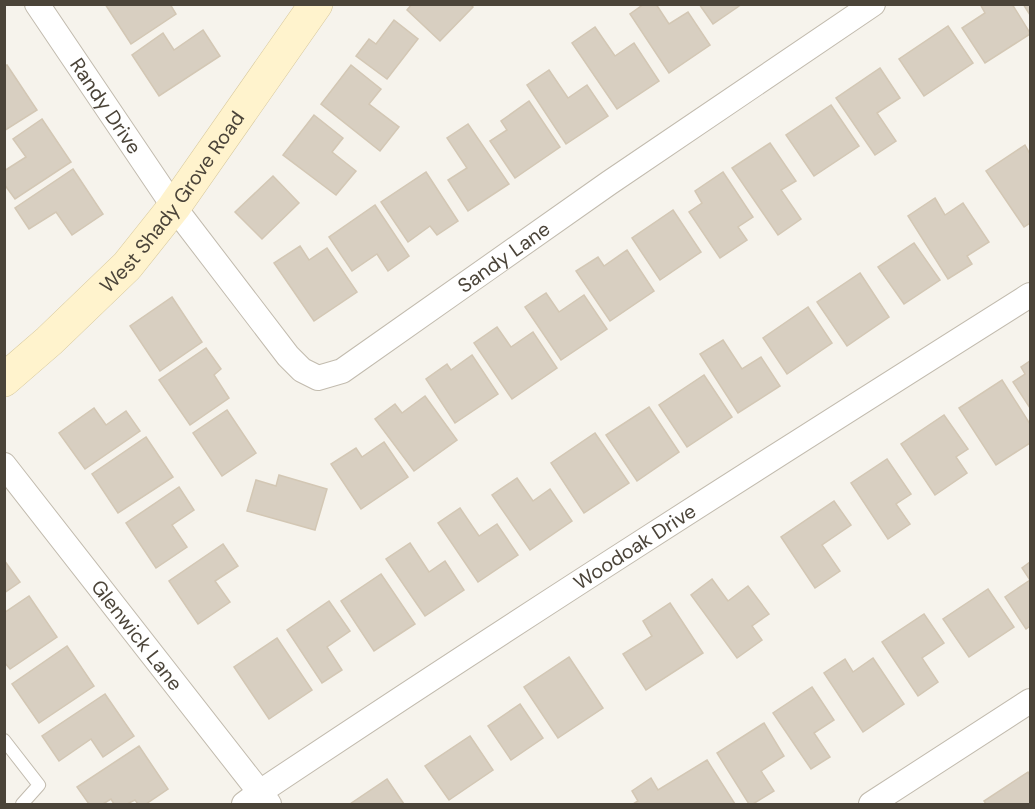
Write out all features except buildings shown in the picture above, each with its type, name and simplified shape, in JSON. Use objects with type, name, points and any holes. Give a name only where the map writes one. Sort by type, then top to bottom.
[{"type":"main road","name":"West Shady Grove Road","points":[[4,380],[49,341],[127,266],[174,207],[316,4]]},
{"type":"street","name":"Randy Drive","points":[[37,4],[174,207]]},
{"type":"street","name":"Sandy Lane","points":[[174,207],[288,356],[302,370],[318,378],[342,371],[609,183],[873,4]]},
{"type":"street","name":"Woodoak Drive","points":[[257,800],[417,687],[1030,295]]},
{"type":"street","name":"Glenwick Lane","points":[[4,465],[257,800]]},
{"type":"street","points":[[871,804],[1030,701]]},
{"type":"lane","points":[[4,740],[39,785],[22,804]]}]
